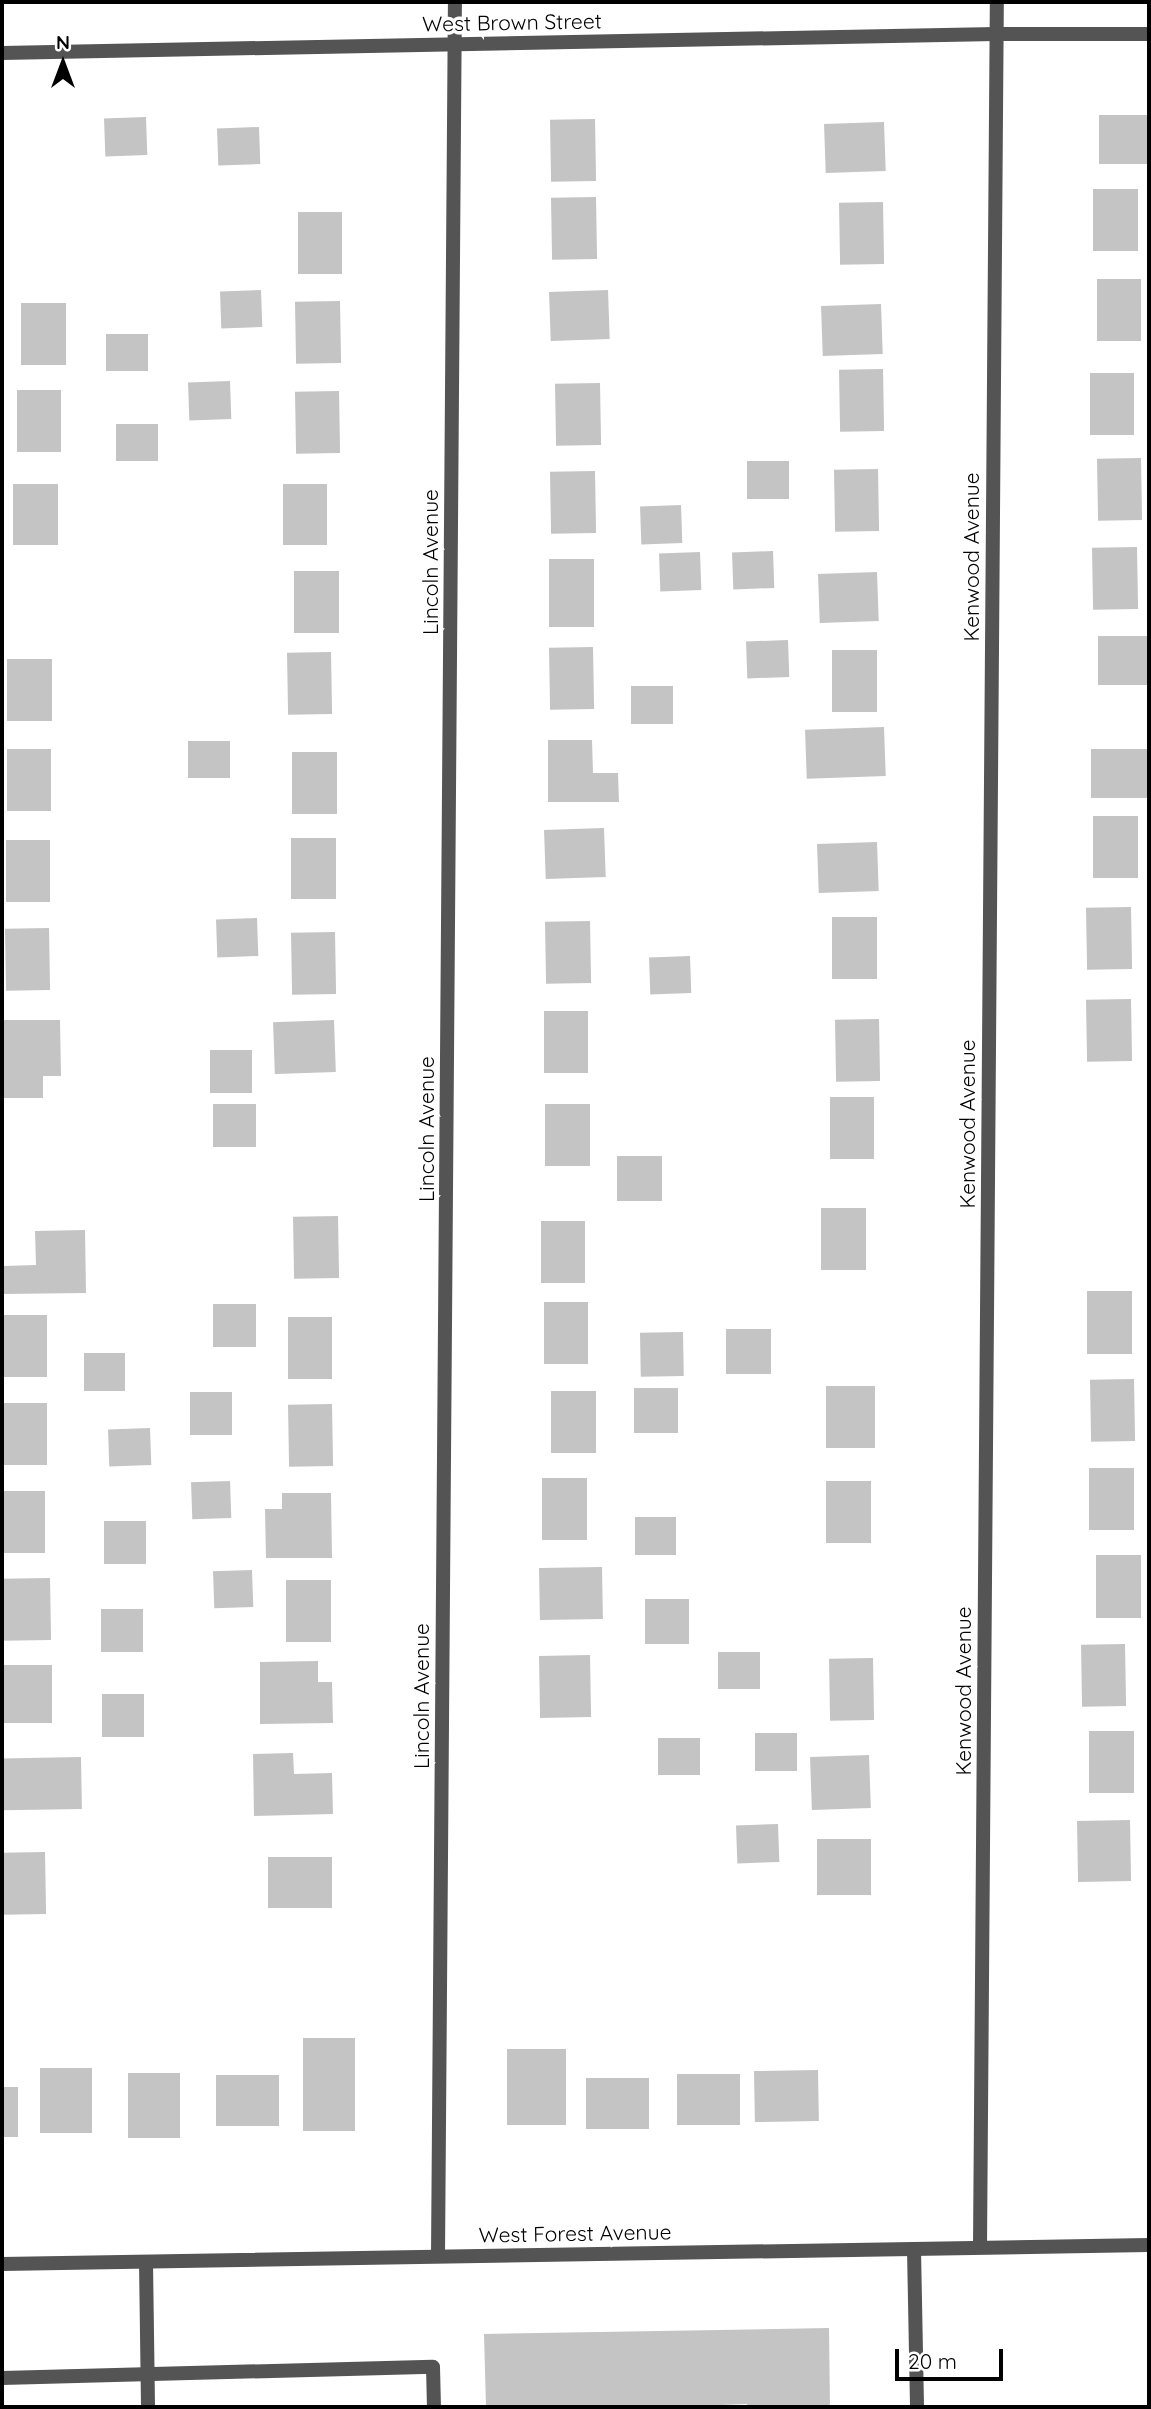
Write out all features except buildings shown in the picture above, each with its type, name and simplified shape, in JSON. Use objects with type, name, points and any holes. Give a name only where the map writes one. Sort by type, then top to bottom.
[{"type":"street","name":"Lincoln Avenue","points":[[438,2256],[455,2]]},
{"type":"street","name":"Kenwood Avenue","points":[[980,2246],[997,2]]},
{"type":"street","name":"West Brown Street","points":[[2,53],[996,34],[1149,34]]},
{"type":"street","name":"West Forest Avenue","points":[[2,2264],[1149,2245]]},
{"type":"street","points":[[914,2249],[917,2407]]},
{"type":"street","points":[[146,2262],[148,2407]]},
{"type":"street","points":[[2,2378],[433,2367],[434,2407]]}]
